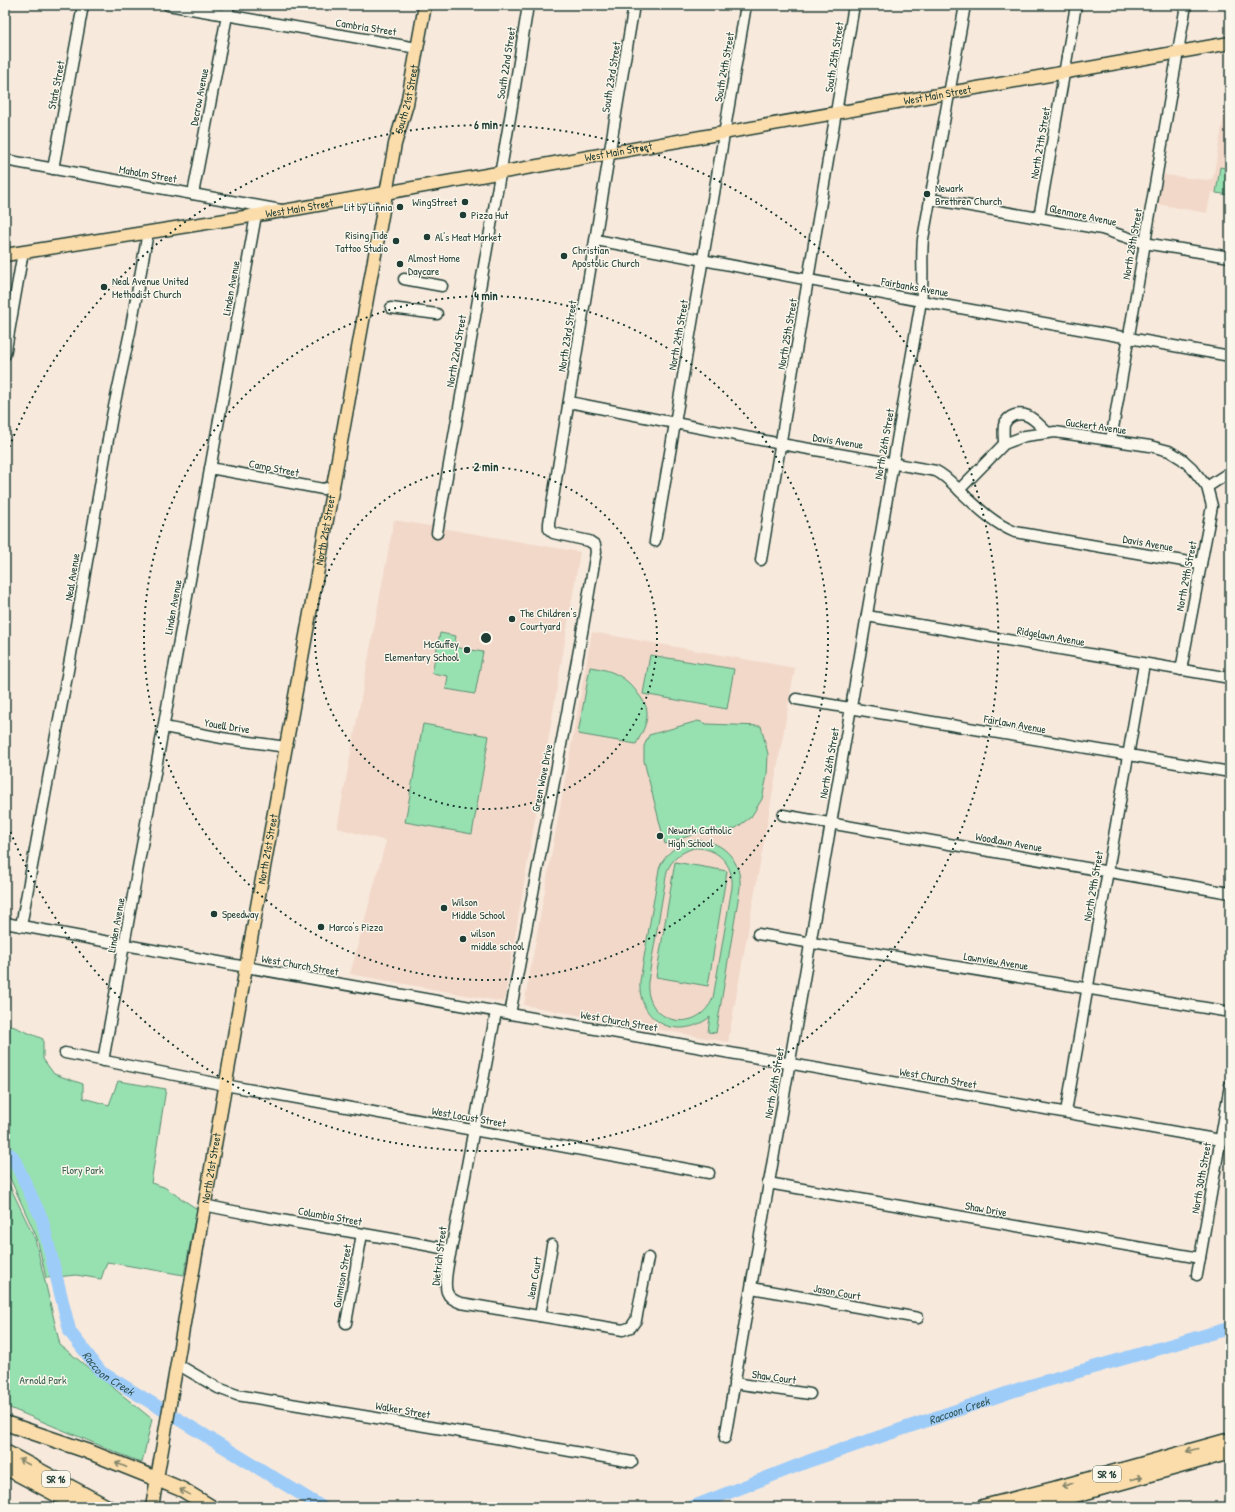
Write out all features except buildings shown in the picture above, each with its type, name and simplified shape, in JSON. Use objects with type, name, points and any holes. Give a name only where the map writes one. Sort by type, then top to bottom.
[{"type":"highway","points":[[5,1423],[87,1451],[157,1479],[183,1490],[211,1507]]},
{"type":"highway","name":"SR 16","points":[[983,1507],[1230,1440]]},
{"type":"highway","name":"SR 16","points":[[5,1452],[108,1507]]},
{"type":"highway","name":"SR 16","points":[[1032,1507],[1230,1452]]},
{"type":"highway","name":"SR 16","points":[[5,1466],[80,1507]]},
{"type":"main road","name":"South 21st Street","points":[[387,193],[395,144],[407,104],[425,5]]},
{"type":"main road","name":"West Main Street","points":[[5,255],[286,211],[1230,43]]},
{"type":"main road","name":"North 21st Street","points":[[152,1507],[225,1085],[387,193]]},
{"type":"street","name":"State Street","points":[[53,169],[83,5]]},
{"type":"street","name":"Cambria Street","points":[[168,5],[228,10],[418,48]]},
{"type":"street","name":"South 22nd Street","points":[[500,173],[528,5]]},
{"type":"street","name":"South 23rd Street","points":[[611,153],[634,5]]},
{"type":"street","name":"South 24th Street","points":[[724,133],[746,5]]},
{"type":"street","name":"South 25th Street","points":[[837,113],[854,5]]},
{"type":"street","name":"North 26th Street","points":[[725,1438],[921,300],[923,274],[921,260],[923,239],[966,5]]},
{"type":"street","name":"North 27th Street","points":[[1039,218],[1076,5]]},
{"type":"street","name":"North 28th Street","points":[[1111,440],[1186,5]]},
{"type":"street","name":"Decrow Avenue","points":[[193,194],[228,10]]},
{"type":"street","name":"North 25th Street","points":[[761,560],[837,113]]},
{"type":"street","name":"North 24th Street","points":[[655,541],[724,133]]},
{"type":"street","name":"North 23rd Street","points":[[595,546],[589,541],[553,533],[549,529],[549,523],[585,299],[611,153]]},
{"type":"street","name":"Maholm Street","points":[[5,160],[286,211]]},
{"type":"street","name":"North 22nd Street","points":[[437,533],[500,173]]},
{"type":"street","name":"Glenmore Avenue","points":[[930,199],[1102,229],[1144,243],[1230,257]]},
{"type":"street","name":"Linden Avenue","points":[[103,1061],[256,216]]},
{"type":"street","name":"Neal Avenue","points":[[21,926],[71,654],[112,416],[130,332],[148,232]]},
{"type":"street","name":"Fairbanks Avenue","points":[[596,240],[1230,356]]},
{"type":"street","points":[[5,355],[23,252]]},
{"type":"street","points":[[404,278],[442,286]]},
{"type":"street","points":[[391,308],[437,314]]},
{"type":"street","name":"Davis Avenue","points":[[569,402],[781,444],[893,462],[936,471],[945,476],[988,517],[1001,526],[1015,532],[1201,564]]},
{"type":"street","points":[[1004,444],[1004,424],[1014,415],[1020,414],[1028,416],[1047,432]]},
{"type":"street","name":"Guckert Avenue","points":[[959,490],[1004,444],[1025,436],[1047,432],[1150,446],[1169,451],[1182,459],[1192,468],[1207,487]]},
{"type":"street","name":"Camp Street","points":[[210,468],[322,489],[334,486]]},
{"type":"street","points":[[1207,487],[1230,472]]},
{"type":"street","name":"North 29th Street","points":[[1181,670],[1212,506],[1207,487]]},
{"type":"street","name":"Green Wave Drive","points":[[510,1014],[579,650],[596,552],[595,546]]},
{"type":"street","name":"Ridgelawn Avenue","points":[[867,616],[1230,678]]},
{"type":"street","name":"North 29th Street","points":[[1066,1112],[1144,664]]},
{"type":"street","name":"Fairlawn Avenue","points":[[796,699],[1230,772]]},
{"type":"street","name":"Youell Drive","points":[[164,727],[222,738],[286,747]]},
{"type":"street","name":"Woodlawn Avenue","points":[[784,815],[1230,893]]},
{"type":"street","name":"West Church Street","points":[[5,923],[246,968],[1225,1140]]},
{"type":"street","name":"Lawnview Avenue","points":[[758,934],[1230,1012]]},
{"type":"street","name":"Dietrich Street","points":[[496,1012],[450,1250],[446,1290],[453,1300],[461,1304],[618,1330],[628,1328],[636,1320],[648,1258]]},
{"type":"street","name":"West Locust Street","points":[[65,1053],[225,1085],[709,1173]]},
{"type":"street","name":"North 30th Street","points":[[1197,1276],[1225,1140],[1230,1085]]},
{"type":"street","name":"Shaw Drive","points":[[768,1183],[1200,1258]]},
{"type":"street","name":"Columbia Street","points":[[204,1205],[450,1250]]},
{"type":"street","name":"Gunnison Street","points":[[346,1323],[362,1234]]},
{"type":"street","name":"Jean Court","points":[[540,1316],[552,1245]]},
{"type":"street","name":"Jason Court","points":[[752,1288],[918,1318]]},
{"type":"street","name":"Walker Street","points":[[177,1364],[218,1388],[237,1395],[632,1462]]},
{"type":"street","name":"Shaw Court","points":[[734,1383],[810,1394]]},
{"type":"shaded area","points":[[1230,94],[1230,195],[1211,192],[1207,213],[1151,203],[1156,174],[1207,180],[1213,178],[1224,116]]},
{"type":"shaded area","points":[[394,520],[580,552],[504,1002],[350,974],[386,841],[337,828]]},
{"type":"shaded area","name":"Newark Catholic High School","points":[[592,632],[795,668],[728,1042],[524,1005]]},
{"type":"green space","points":[[1220,167],[1230,169],[1230,195],[1216,193]]},
{"type":"green space","points":[[440,633],[456,636],[454,647],[483,652],[475,694],[446,689],[448,676],[432,673]]},
{"type":"green space","points":[[650,655],[734,669],[727,709],[643,694]]},
{"type":"green space","points":[[590,667],[612,672],[624,679],[634,688],[646,705],[647,716],[644,729],[636,744],[578,734]]},
{"type":"green space","points":[[698,721],[707,724],[761,726],[768,754],[767,776],[762,799],[751,817],[736,828],[727,831],[701,832],[665,844],[644,761],[644,746],[649,735]]},
{"type":"green space","points":[[423,724],[489,736],[472,834],[405,822]]},
{"type":"green space","points":[[699,840],[708,842],[724,849],[735,862],[740,879],[740,888],[716,1033],[708,1032],[710,1017],[698,1024],[685,1028],[662,1024],[652,1017],[645,1007],[641,995],[640,981],[659,869],[666,857],[674,848]],"holes":[[[694,848],[702,848],[717,854],[727,864],[732,879],[732,887],[713,998],[705,1010],[696,1017],[684,1020],[673,1020],[663,1015],[654,1007],[649,996],[648,982],[667,871],[674,860],[681,854]]]},
{"type":"green space","points":[[675,862],[727,871],[708,986],[656,977]]},
{"type":"green space","name":"Flory Park","points":[[5,1023],[43,1039],[43,1059],[54,1074],[83,1084],[83,1098],[109,1105],[118,1081],[166,1089],[151,1183],[164,1187],[197,1209],[184,1275],[107,1262],[101,1279],[76,1275],[46,1278],[37,1238],[5,1167]]},
{"type":"green space","name":"Arnold Park","points":[[5,1176],[35,1239],[60,1345],[152,1419],[142,1463],[5,1406]]},
{"type":"waterway","name":"Raccoon Creek","points":[[5,1151],[13,1157],[42,1219],[70,1332],[101,1372],[322,1507]]},
{"type":"waterway","name":"Raccoon Creek","points":[[692,1507],[809,1461],[1025,1387],[1230,1328]]},
{"type":"place","name":"Newark Brethren Church","points":[[927,194]]},
{"type":"place","name":"WingStreet","points":[[465,202]]},
{"type":"place","name":"Lit by Linnia","points":[[400,207]]},
{"type":"place","name":"Pizza Hut","points":[[463,215]]},
{"type":"place","name":"Al's Meat Market","points":[[427,237]]},
{"type":"place","name":"Rising Tide Tattoo Studio","points":[[396,241]]},
{"type":"place","name":"Christian Apostolic Church","points":[[564,256]]},
{"type":"place","name":"Almost Home Daycare","points":[[400,264]]},
{"type":"place","name":"Neal Avenue United Methodist Church","points":[[104,287]]},
{"type":"place","name":"The Children's Courtyard","points":[[512,619]]},
{"type":"place","name":"McGuffey Elementary School","points":[[467,650]]},
{"type":"place","name":"Newark Catholic High School","points":[[660,836]]},
{"type":"place","name":"Wilson Middle School","points":[[444,908]]},
{"type":"place","name":"Speedway","points":[[214,914]]},
{"type":"place","name":"Marco's Pizza","points":[[321,927]]},
{"type":"place","name":"wilson middle school","points":[[463,939]]}]
